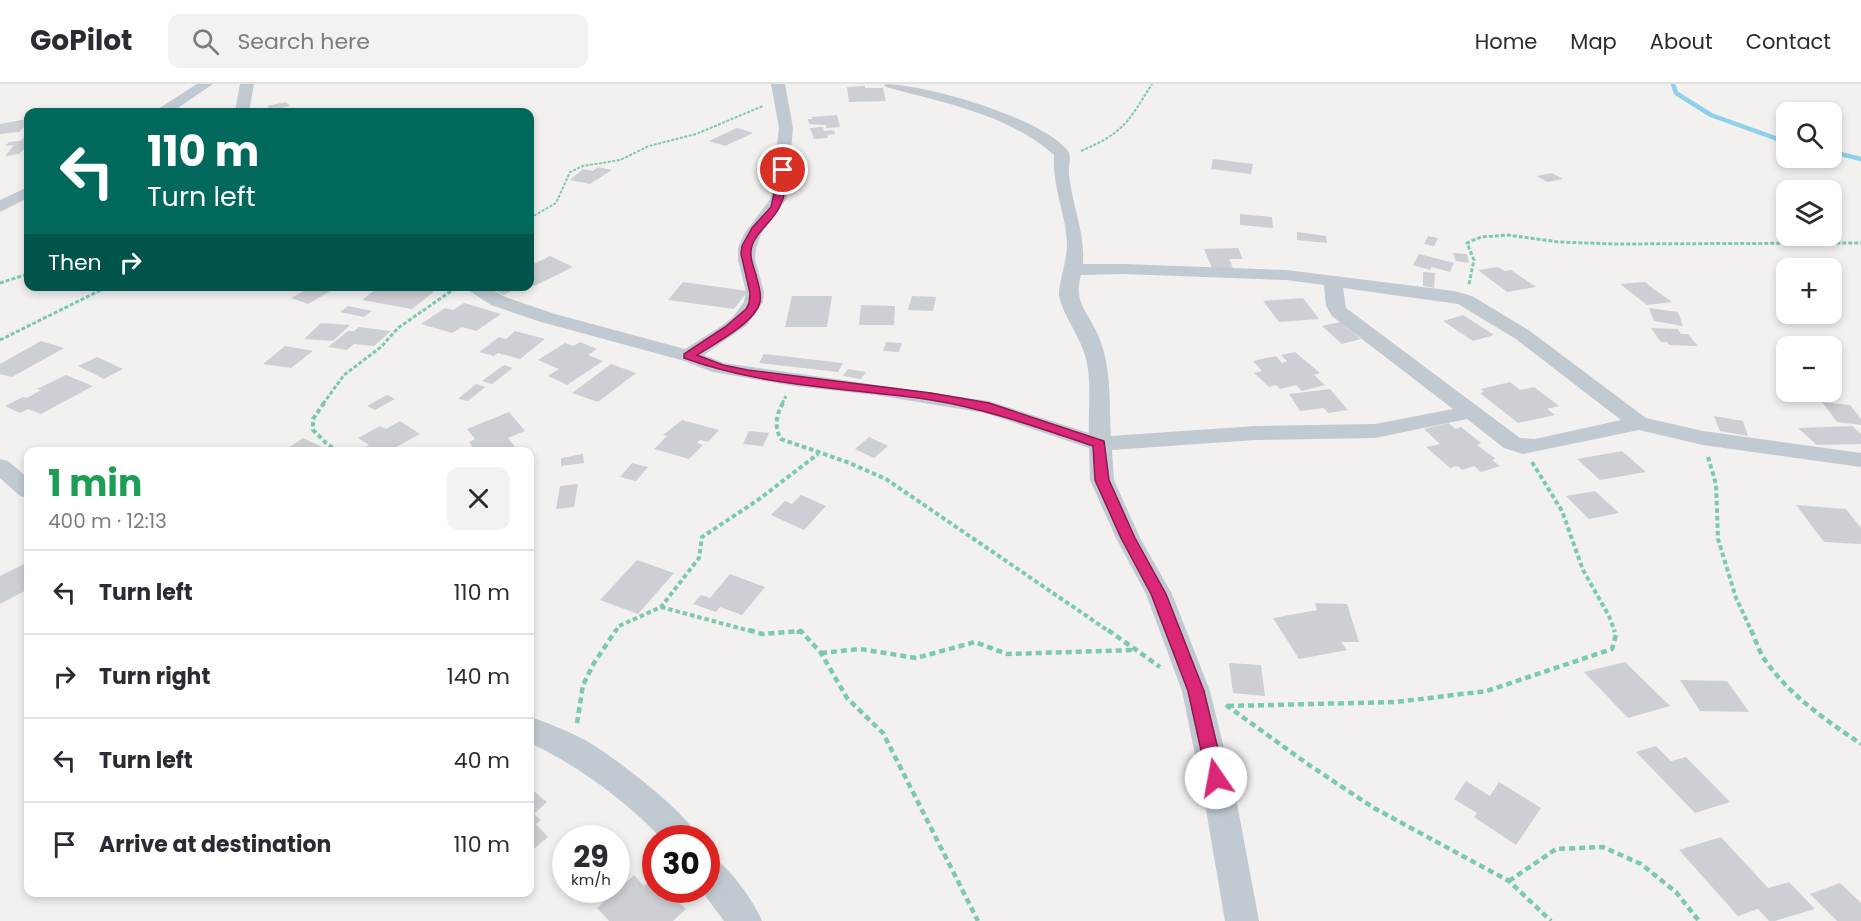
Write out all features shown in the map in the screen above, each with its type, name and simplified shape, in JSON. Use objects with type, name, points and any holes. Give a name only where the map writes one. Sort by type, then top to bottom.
[{"type":"street","points":[[169,108],[206,84]]},
{"type":"street","points":[[243,108],[247,84]]},
{"type":"street","points":[[891,84],[1000,115],[1055,147],[1063,159],[1060,174],[1076,244],[1074,270],[1068,289],[1069,298],[1088,334],[1097,361],[1102,480],[1128,538],[1159,594],[1196,691],[1220,798],[1242,921]]},
{"type":"street","points":[[688,356],[729,330],[751,311],[755,303],[756,293],[746,254],[750,240],[775,207],[779,198],[786,128],[776,89]]},
{"type":"street","points":[[0,207],[24,194]]},
{"type":"street","points":[[1074,270],[1123,268],[1286,275],[1465,300],[1523,335],[1639,423],[1703,438],[1861,460]]},
{"type":"street","points":[[1333,280],[1335,306],[1339,312],[1512,443],[1523,447],[1639,423]]},
{"type":"street","points":[[480,291],[498,301],[548,318],[688,356],[720,368],[793,380],[886,390],[989,407],[1099,444],[1255,434],[1375,431],[1471,412]]},
{"type":"street","points":[[0,466],[24,487]]},
{"type":"street","points":[[534,731],[575,750],[657,812],[670,825]]},
{"type":"street","points":[[720,888],[745,921]]},
{"type":"path","points":[[1063,159],[1108,140],[1124,127],[1152,84]]},
{"type":"path","points":[[534,216],[556,203],[570,172],[583,166],[620,160],[649,146],[696,134],[736,119],[776,89]]},
{"type":"path","points":[[1465,300],[1474,264],[1473,256],[1467,249],[1467,243],[1481,237],[1508,236],[1559,242],[1615,244],[1861,243]]},
{"type":"path","points":[[0,283],[24,275]]},
{"type":"path","points":[[0,340],[99,291]]},
{"type":"path","points":[[331,447],[313,430],[313,418],[344,375],[381,347],[398,328],[450,291]]},
{"type":"path","points":[[793,380],[778,412],[776,430],[781,439],[886,479],[1015,565],[1196,691],[1228,706],[1309,765],[1374,808],[1509,881],[1551,921]]},
{"type":"path","points":[[1703,438],[1716,484],[1718,539],[1736,598],[1765,660],[1788,687],[1825,719],[1861,744]]},
{"type":"path","points":[[1228,706],[1396,702],[1487,691],[1612,649],[1616,635],[1609,616],[1583,570],[1562,511],[1523,447]]},
{"type":"path","points":[[575,750],[578,707],[583,685],[594,663],[619,627],[661,607],[699,558],[702,537],[758,500],[819,453]]},
{"type":"path","points":[[661,607],[762,634],[801,632],[821,653],[847,698],[883,734],[978,921]]},
{"type":"path","points":[[821,653],[860,649],[915,658],[975,642],[1007,654],[1136,650]]},
{"type":"path","points":[[1509,881],[1556,849],[1603,847],[1641,864],[1676,892],[1700,921]]},
{"type":"building","points":[[865,86],[865,88],[883,88],[886,101],[849,102],[847,87]]},
{"type":"building","points":[[286,102],[290,106],[269,108],[267,106]]},
{"type":"building","points":[[837,115],[840,127],[826,128],[826,125],[809,124],[808,119],[812,117]]},
{"type":"building","points":[[24,120],[24,126],[19,132],[0,134],[0,124]]},
{"type":"building","points":[[823,127],[824,131],[834,130],[835,134],[827,135],[828,138],[814,139],[810,128]]},
{"type":"building","points":[[737,128],[753,133],[725,146],[709,141]]},
{"type":"building","points":[[24,137],[24,150],[19,154],[5,156],[14,145],[5,146],[9,142],[21,141]]},
{"type":"building","points":[[1213,159],[1253,164],[1251,174],[1211,169]]},
{"type":"building","points":[[598,167],[612,170],[590,184],[570,180],[583,169],[593,171]]},
{"type":"building","points":[[1552,173],[1563,179],[1547,182],[1537,176]]},
{"type":"building","points":[[1240,214],[1272,217],[1273,228],[1240,225]]},
{"type":"building","points":[[1297,232],[1326,236],[1327,243],[1297,240]]},
{"type":"building","points":[[1428,236],[1438,238],[1434,246],[1424,244]]},
{"type":"building","points":[[1238,248],[1243,259],[1229,259],[1233,268],[1212,268],[1204,249]]},
{"type":"building","points":[[1453,253],[1467,254],[1469,263],[1456,261]]},
{"type":"building","points":[[1419,254],[1454,263],[1450,272],[1432,267],[1430,270],[1413,265]]},
{"type":"building","points":[[550,256],[573,267],[534,286],[534,264]]},
{"type":"building","points":[[1498,267],[1505,271],[1511,270],[1536,287],[1507,292],[1478,270]]},
{"type":"building","points":[[1423,272],[1435,273],[1434,288],[1423,286]]},
{"type":"building","points":[[683,282],[748,291],[734,309],[668,300]]},
{"type":"building","points":[[1645,282],[1672,302],[1647,305],[1620,284]]},
{"type":"building","points":[[304,291],[330,291],[308,304],[291,298]]},
{"type":"building","points":[[374,291],[435,291],[412,309],[362,300]]},
{"type":"building","points":[[496,291],[511,291],[504,295]]},
{"type":"building","points":[[792,296],[832,296],[827,327],[785,327]]},
{"type":"building","points":[[912,296],[936,297],[933,311],[908,310]]},
{"type":"building","points":[[1303,298],[1319,319],[1279,322],[1263,301]]},
{"type":"building","points":[[464,303],[501,314],[476,331],[462,327],[452,333],[421,324],[445,308],[453,310]]},
{"type":"building","points":[[861,305],[895,306],[894,325],[859,325]]},
{"type":"building","points":[[348,306],[372,311],[364,317],[340,312]]},
{"type":"building","points":[[1649,308],[1678,312],[1683,326],[1654,321]]},
{"type":"building","points":[[1463,315],[1494,335],[1473,341],[1443,321]]},
{"type":"building","points":[[1340,322],[1361,339],[1342,344],[1322,326]]},
{"type":"building","points":[[321,323],[350,325],[333,341],[304,339]]},
{"type":"building","points":[[359,327],[391,331],[374,346],[354,344],[347,350],[328,347],[348,331],[354,331]]},
{"type":"building","points":[[1651,328],[1678,329],[1681,334],[1688,334],[1698,346],[1669,345],[1667,342],[1661,342]]},
{"type":"building","points":[[515,331],[545,339],[520,359],[498,353],[494,356],[479,352],[499,337],[506,339]]},
{"type":"building","points":[[41,341],[64,348],[12,377],[0,374],[0,364]]},
{"type":"building","points":[[580,342],[597,349],[588,355],[603,361],[567,385],[548,376],[559,369],[538,360],[565,343],[573,346]]},
{"type":"building","points":[[886,342],[902,343],[899,352],[883,351]]},
{"type":"building","points":[[285,346],[313,351],[291,368],[263,364]]},
{"type":"building","points":[[1295,352],[1320,373],[1314,375],[1325,385],[1302,391],[1296,385],[1280,389],[1276,385],[1269,387],[1254,373],[1262,371],[1253,361],[1276,356],[1282,363],[1287,361],[1281,355]]},
{"type":"building","points":[[764,354],[843,363],[838,372],[759,363]]},
{"type":"building","points":[[97,357],[123,369],[104,379],[78,366]]},
{"type":"building","points":[[611,364],[636,373],[598,402],[572,393]]},
{"type":"building","points":[[504,365],[513,368],[492,384],[482,381]]},
{"type":"building","points":[[848,369],[866,372],[861,379],[843,376]]},
{"type":"building","points":[[66,375],[93,386],[41,414],[28,409],[20,413],[5,406],[23,397],[27,398],[41,390],[37,389]]},
{"type":"building","points":[[1510,382],[1520,390],[1534,387],[1559,406],[1547,409],[1555,415],[1518,423],[1480,393],[1484,392],[1481,389]]},
{"type":"building","points":[[476,384],[485,387],[468,401],[458,399]]},
{"type":"building","points":[[1330,389],[1348,410],[1328,413],[1324,408],[1300,411],[1289,394]]},
{"type":"building","points":[[387,395],[395,399],[375,410],[367,406]]},
{"type":"building","points":[[1822,402],[1850,405],[1861,419],[1861,425],[1837,422]]},
{"type":"building","points":[[509,412],[525,431],[508,438],[515,447],[472,447],[469,442],[475,439],[467,429]]},
{"type":"building","points":[[1714,416],[1743,421],[1748,436],[1720,431]]},
{"type":"building","points":[[682,420],[719,430],[708,442],[700,440],[697,443],[703,445],[689,459],[654,449],[667,436],[663,435]]},
{"type":"building","points":[[400,421],[420,434],[396,447],[366,447],[369,445],[358,438],[380,426],[386,429]]},
{"type":"building","points":[[1448,423],[1456,429],[1461,427],[1481,443],[1477,445],[1496,459],[1492,460],[1500,466],[1481,472],[1474,466],[1462,470],[1458,466],[1450,468],[1426,447],[1440,444],[1424,429]]},
{"type":"building","points":[[1852,426],[1861,434],[1861,444],[1817,445],[1798,428]]},
{"type":"building","points":[[749,431],[769,433],[763,446],[743,444]]},
{"type":"building","points":[[869,437],[888,446],[874,458],[855,449]]},
{"type":"building","points":[[303,438],[322,447],[290,447]]},
{"type":"building","points":[[1622,451],[1646,472],[1600,480],[1577,459]]},
{"type":"building","points":[[583,454],[584,463],[561,466],[561,458]]},
{"type":"building","points":[[632,463],[648,467],[636,481],[620,477]]},
{"type":"building","points":[[578,484],[574,507],[556,509],[560,486]]},
{"type":"building","points":[[1595,491],[1619,513],[1589,519],[1566,496]]},
{"type":"building","points":[[801,495],[826,506],[804,530],[771,515],[785,501],[792,504]]},
{"type":"building","points":[[1796,505],[1846,509],[1861,528],[1861,544],[1824,542]]},
{"type":"building","points":[[637,560],[674,573],[638,614],[600,600]]},
{"type":"building","points":[[24,564],[24,591],[0,604],[0,576]]},
{"type":"building","points":[[730,574],[765,587],[742,615],[720,607],[716,612],[693,604],[701,595],[710,598]]},
{"type":"building","points":[[1315,603],[1347,604],[1359,642],[1341,642],[1347,650],[1299,659],[1273,618],[1317,610]]},
{"type":"building","points":[[1625,662],[1670,706],[1628,718],[1584,672]]},
{"type":"building","points":[[1229,663],[1261,665],[1265,696],[1233,693]]},
{"type":"building","points":[[1680,680],[1727,681],[1749,712],[1700,711]]},
{"type":"building","points":[[1656,746],[1671,761],[1686,757],[1730,802],[1695,813],[1636,752]]},
{"type":"building","points":[[1466,781],[1490,796],[1499,782],[1541,808],[1516,845],[1474,817],[1477,813],[1454,799]]},
{"type":"building","points":[[534,791],[547,802],[534,814]]},
{"type":"building","points":[[534,814],[541,820],[536,824],[548,837],[534,849]]},
{"type":"building","points":[[1721,837],[1768,888],[1789,882],[1815,909],[1775,921],[1769,921],[1758,909],[1738,916],[1679,850]]},
{"type":"building","points":[[634,875],[642,884],[642,903],[679,903],[686,909],[673,921],[609,921],[597,908],[603,903],[630,903],[630,879]]},
{"type":"building","points":[[1840,883],[1861,903],[1861,921],[1837,921],[1810,894]]},
{"type":"waterway","points":[[1673,84],[1676,93],[1711,115],[1776,138]]},
{"type":"waterway","points":[[1842,154],[1861,159]]},
{"type":"route","points":[[783,170],[779,198],[775,207],[755,231],[747,246],[748,266],[756,293],[751,311],[729,330],[688,356],[720,368],[748,374],[931,396],[989,407],[1099,444],[1102,480],[1128,538],[1159,594],[1196,691],[1216,778]]}]
